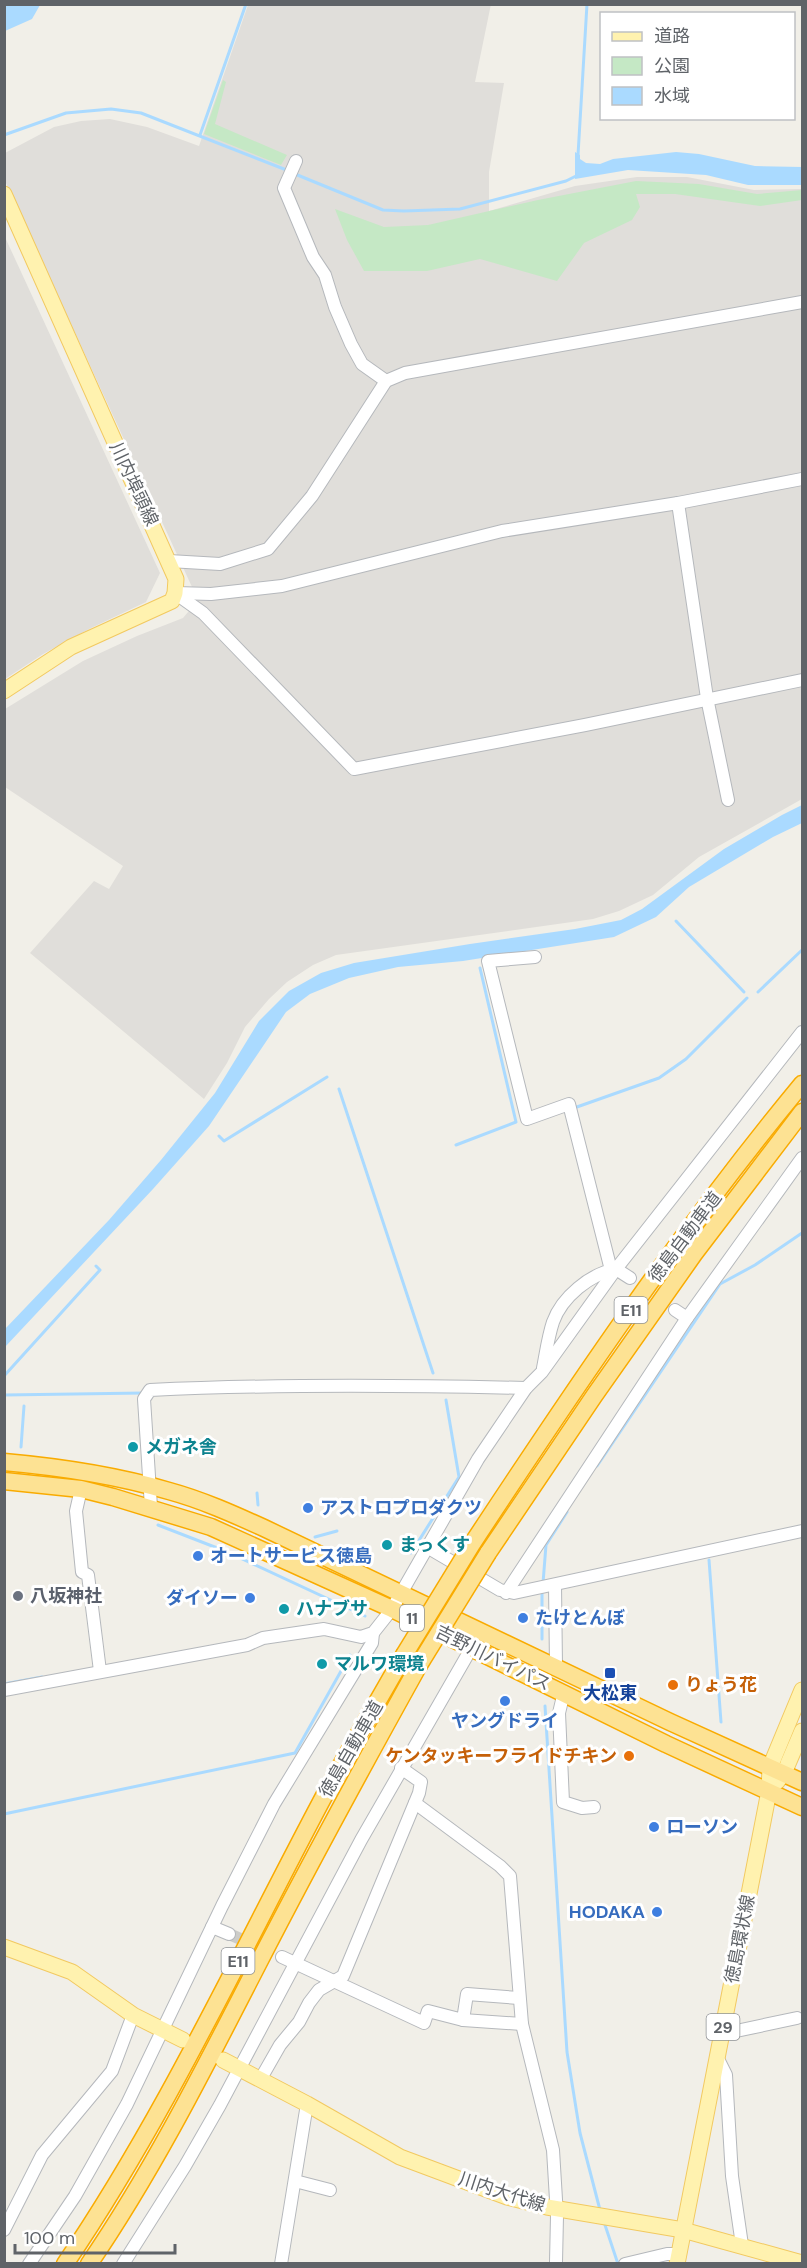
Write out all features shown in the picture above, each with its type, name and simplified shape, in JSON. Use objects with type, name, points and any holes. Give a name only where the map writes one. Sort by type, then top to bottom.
[{"type":"highway","name":"徳島自動車道","points":[[65,2264],[130,2160],[177,2077],[324,1795],[404,1655],[472,1544],[584,1374],[678,1245],[802,1084]]},
{"type":"highway","name":"徳島自動車道","points":[[89,2264],[148,2169],[195,2086],[342,1803],[419,1665],[488,1553],[687,1263],[802,1112]]},
{"type":"highway","name":"吉野川バイパス","points":[[4,1462],[51,1466],[117,1477],[218,1508],[802,1782]]},
{"type":"highway","name":"吉野川バイパス","points":[[4,1481],[81,1489],[151,1507],[211,1527],[392,1609],[802,1807]]},
{"type":"main road","name":"川内埠頭線","points":[[4,194],[169,561],[176,579],[176,593]]},
{"type":"main road","points":[[4,691],[71,647],[121,623],[163,607],[172,601],[176,593]]},
{"type":"main road","name":"徳島環状線","points":[[678,2259],[769,1791],[802,1690]]},
{"type":"main road","name":"徳島環状線","points":[[777,1770],[802,1731]]},
{"type":"main road","points":[[4,1947],[72,1972],[133,2014],[183,2040]]},
{"type":"main road","name":"川内大代線","points":[[223,2060],[400,2157],[507,2197],[556,2209],[683,2230],[802,2263]]},
{"type":"street","points":[[296,161],[284,188],[313,257],[325,275],[351,344],[362,364],[386,381]]},
{"type":"street","points":[[169,561],[220,564],[268,549],[312,496],[386,381],[405,373],[802,302]]},
{"type":"street","points":[[176,593],[211,594],[282,585],[502,531],[678,503],[802,479]]},
{"type":"street","points":[[678,503],[707,698],[728,800]]},
{"type":"street","points":[[176,593],[203,613],[354,769],[585,725],[802,680]]},
{"type":"street","points":[[535,957],[488,961],[527,1119],[569,1104],[613,1269],[630,1278]]},
{"type":"street","points":[[29,2264],[75,2196],[127,2104],[274,1804],[372,1643],[373,1633],[392,1609],[478,1459],[526,1388],[542,1372],[613,1269],[798,1046],[802,1032]]},
{"type":"street","points":[[506,1593],[687,1318],[802,1158]]},
{"type":"street","points":[[542,1372],[553,1323],[567,1299],[589,1280],[613,1269]]},
{"type":"street","points":[[675,1310],[687,1318]]},
{"type":"street","points":[[151,1507],[144,1399],[150,1390],[371,1384],[526,1388]]},
{"type":"street","points":[[81,1489],[76,1511],[82,1572],[88,1575],[100,1671]]},
{"type":"street","points":[[427,1547],[506,1593],[514,1593],[802,1531]]},
{"type":"street","points":[[547,1587],[556,1666]]},
{"type":"street","points":[[4,1690],[247,1645],[263,1638],[324,1629],[361,1637],[373,1633]]},
{"type":"street","points":[[123,2264],[185,2166],[240,2069],[294,1962],[401,1768],[472,1647]]},
{"type":"street","points":[[564,1692],[559,1713],[563,1802],[582,1808],[594,1807]]},
{"type":"street","points":[[260,2080],[280,2045],[299,2022],[319,1990],[343,1976],[422,1782],[401,1768]]},
{"type":"street","points":[[415,1803],[500,1866],[510,1876],[522,2024],[553,2150],[556,2209],[555,2263]]},
{"type":"street","points":[[212,1927],[229,1934]]},
{"type":"street","points":[[282,1957],[424,2023],[428,2011],[463,2020],[522,2024]]},
{"type":"street","points":[[463,2020],[466,1994],[519,1998]]},
{"type":"street","points":[[4,2230],[42,2155],[112,2071],[133,2014]]},
{"type":"street","points":[[722,2034],[796,2018]]},
{"type":"street","points":[[717,2057],[726,2075],[732,2176],[742,2246]]},
{"type":"street","points":[[281,2264],[307,2104]]},
{"type":"street","points":[[295,2181],[330,2190]]},
{"type":"street","points":[[626,2264],[667,2254],[678,2259]]},
{"type":"shaded area","points":[[491,4],[475,82],[504,83],[489,172],[489,211],[575,186],[637,177],[687,177],[754,190],[802,189],[802,799],[699,857],[653,895],[619,911],[593,919],[336,955],[313,965],[287,982],[245,1027],[227,1063],[204,1099],[30,953],[94,881],[109,889],[123,866],[5,787],[5,709],[83,661],[183,618],[198,600],[5,181],[5,153],[54,127],[81,121],[110,119],[147,127],[199,146],[248,5]]},
{"type":"shaded area","points":[[4,235],[160,573],[146,602],[43,654],[5,679]]},
{"type":"green space","points":[[223,80],[226,82],[215,124],[287,155],[281,165],[204,134]]},
{"type":"green space","points":[[636,181],[699,184],[757,194],[802,190],[802,200],[760,206],[675,194],[636,194],[640,207],[632,220],[584,243],[557,281],[480,259],[427,271],[364,271],[347,240],[335,209],[384,227],[428,225]]},
{"type":"water","points":[[4,5],[40,5],[32,19],[5,31]]},
{"type":"water","points":[[575,152],[586,163],[600,164],[613,159],[676,152],[699,154],[755,166],[802,167],[802,185],[748,185],[706,175],[628,170],[575,179]]},
{"type":"water","points":[[802,805],[802,823],[773,837],[689,887],[656,917],[614,937],[463,961],[398,967],[349,978],[310,994],[286,1012],[209,1126],[5,1347],[5,1329],[109,1220],[161,1160],[215,1093],[259,1021],[289,991],[321,973],[354,963],[621,920],[642,909],[724,849]]},
{"type":"waterway","points":[[200,135],[246,4]]},
{"type":"waterway","points":[[578,155],[587,4]]},
{"type":"waterway","points":[[4,135],[66,113],[111,109],[141,113],[289,171]]},
{"type":"waterway","points":[[295,174],[383,210],[404,211],[460,209],[566,181],[576,176]]},
{"type":"waterway","points":[[676,921],[744,992]]},
{"type":"waterway","points":[[758,992],[802,950]]},
{"type":"waterway","points":[[456,1145],[516,1122],[480,968]]},
{"type":"waterway","points":[[574,1108],[659,1078],[686,1059],[747,998]]},
{"type":"waterway","points":[[219,1136],[224,1141],[327,1077]]},
{"type":"waterway","points":[[339,1089],[433,1373]]},
{"type":"waterway","points":[[597,1466],[720,1284],[755,1265],[802,1233]]},
{"type":"waterway","points":[[4,1376],[100,1270],[96,1266]]},
{"type":"waterway","points":[[4,1395],[144,1393]]},
{"type":"waterway","points":[[411,1553],[459,1477],[446,1400]]},
{"type":"waterway","points":[[21,1447],[24,1406]]},
{"type":"waterway","points":[[257,1493],[258,1505]]},
{"type":"waterway","points":[[543,1583],[546,1545],[567,1512]]},
{"type":"waterway","points":[[158,1525],[225,1551],[365,1616]]},
{"type":"waterway","points":[[315,1537],[337,1531]]},
{"type":"waterway","points":[[709,1560],[721,1722]]},
{"type":"waterway","points":[[542,1590],[542,1639]]},
{"type":"waterway","points":[[4,1814],[295,1753],[350,1655]]},
{"type":"waterway","points":[[4,1684],[42,1677]]},
{"type":"waterway","points":[[545,1706],[567,2052],[580,2133],[600,2210]]},
{"type":"waterway","points":[[604,2222],[618,2264]]},
{"type":"tunnel","points":[[229,1934],[282,1957]]},
{"type":"place","name":"メガネ舎","points":[[133,1447]]},
{"type":"place","name":"アストロプロダクツ","points":[[308,1508]]},
{"type":"place","name":"まっくす","points":[[387,1545]]},
{"type":"place","name":"オートサービス徳島","points":[[198,1556]]},
{"type":"place","name":"八坂神社","points":[[18,1596]]},
{"type":"place","name":"ダイソー","points":[[250,1598]]},
{"type":"place","name":"ハナブサ","points":[[284,1609]]},
{"type":"place","name":"たけとんぼ","points":[[523,1618]]},
{"type":"place","name":"マルワ環境","points":[[322,1664]]},
{"type":"place","name":"大松東","points":[[610,1673]]},
{"type":"place","name":"りょう花","points":[[673,1685]]},
{"type":"place","name":"ヤングドライ","points":[[505,1701]]},
{"type":"place","name":"ケンタッキーフライドチキン","points":[[629,1756]]},
{"type":"place","name":"ローソン","points":[[654,1827]]},
{"type":"place","name":"HODAKA","points":[[657,1912]]}]
